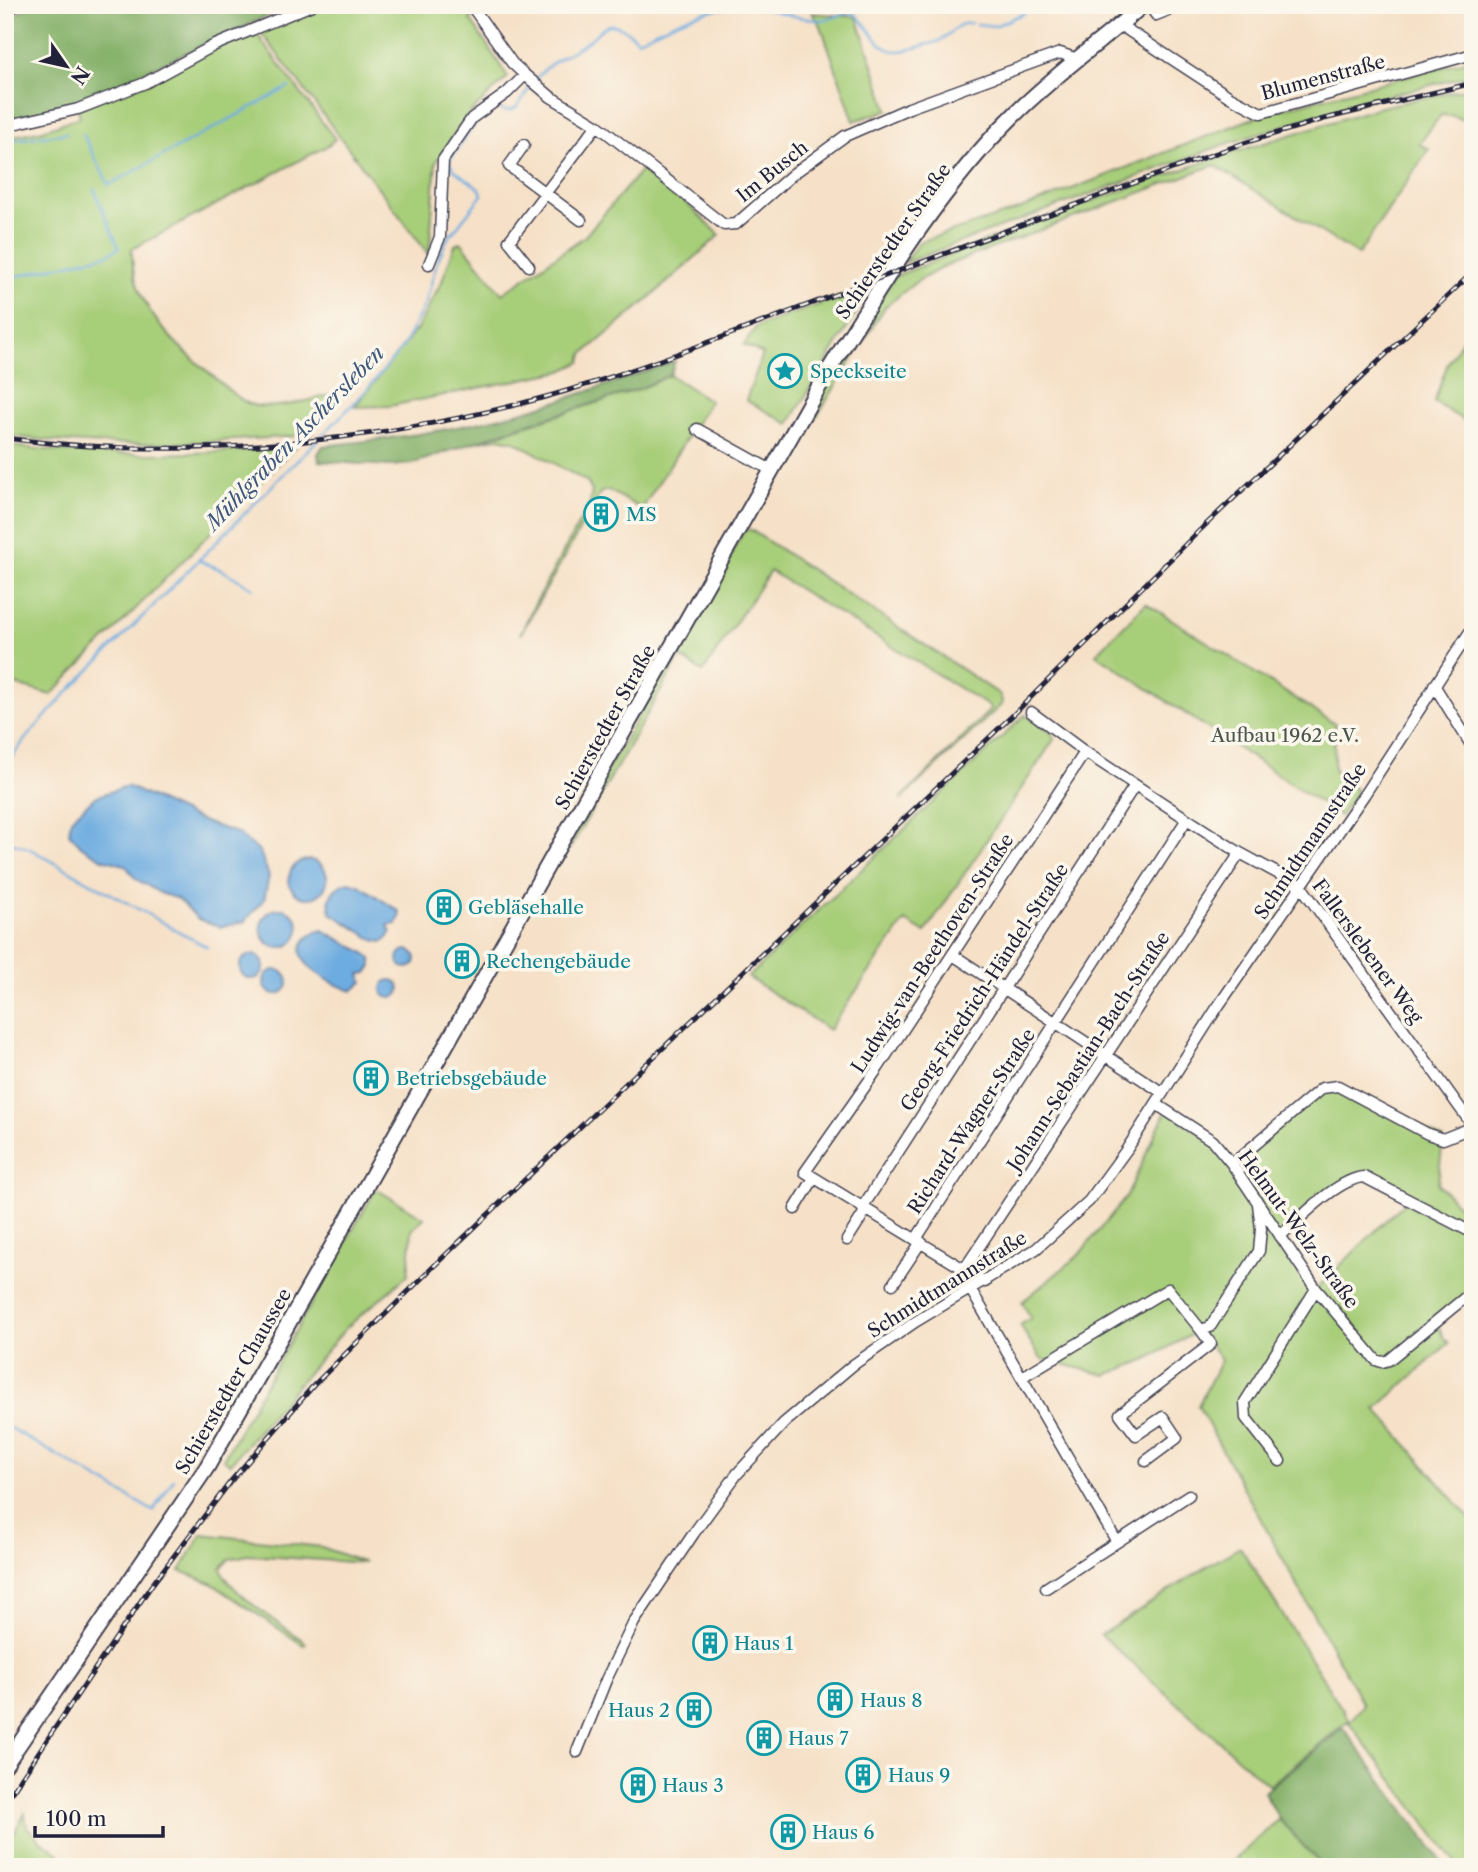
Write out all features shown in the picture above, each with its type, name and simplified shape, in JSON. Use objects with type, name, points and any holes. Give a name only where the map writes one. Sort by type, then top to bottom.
[{"type":"street","points":[[5,12],[17,5]]},
{"type":"street","points":[[5,126],[78,109],[145,83],[213,47],[312,5]]},
{"type":"street","name":"Im Busch","points":[[471,5],[512,63],[530,79],[551,97],[597,125],[724,225],[736,223],[793,174],[845,136],[909,108],[1060,53],[1077,59]]},
{"type":"street","name":"Schierstedter Straße","points":[[471,1003],[774,471],[825,376],[869,306],[943,200],[975,158],[1013,116],[1143,5]]},
{"type":"street","points":[[1149,5],[1156,15],[1181,5]]},
{"type":"street","name":"Blumenstraße","points":[[1120,25],[1230,97],[1261,113],[1473,54]]},
{"type":"street","points":[[429,264],[440,237],[443,160],[472,118],[530,79]]},
{"type":"street","points":[[529,266],[509,241],[597,125]]},
{"type":"street","points":[[524,145],[509,166],[581,220]]},
{"type":"street","points":[[697,429],[774,471]]},
{"type":"street","name":"Schmidtmannstraße","points":[[578,1752],[606,1680],[634,1622],[737,1474],[784,1423],[843,1373],[915,1322],[1036,1249],[1089,1201],[1127,1149],[1217,1009],[1364,795],[1473,627]]},
{"type":"street","points":[[1434,685],[1473,748]]},
{"type":"street","name":"Fallerslebener Weg","points":[[1031,712],[1085,752],[1187,819],[1240,853],[1301,886],[1473,1127]]},
{"type":"street","name":"Ludwig-van-Beethoven-Straße","points":[[814,1178],[805,1172],[878,1068],[1085,752]]},
{"type":"street","name":"Georg-Friedrich-Händel-Straße","points":[[847,1240],[864,1209],[1135,785]]},
{"type":"street","name":"Richard-Wagner-Straße","points":[[893,1284],[1055,1022],[1187,819]]},
{"type":"street","name":"Johann-Sebastian-Bach-Straße","points":[[965,1268],[1240,853]]},
{"type":"street","name":"Richard-Wagner-Straße","points":[[953,955],[1163,1093]]},
{"type":"street","name":"Schierstedter Chaussee","points":[[5,1765],[207,1467],[471,1003]]},
{"type":"street","points":[[1232,1164],[1322,1088],[1338,1086],[1428,1134],[1443,1139],[1473,1127]]},
{"type":"street","name":"Helmut-Welz-Straße","points":[[1156,1104],[1213,1141],[1232,1164],[1316,1289],[1376,1360],[1389,1360],[1473,1291]]},
{"type":"street","points":[[1280,1236],[1341,1186],[1355,1178],[1364,1177],[1473,1233]]},
{"type":"street","points":[[794,1209],[814,1178],[985,1282]]},
{"type":"street","points":[[1201,1330],[1210,1326],[1259,1251],[1261,1229],[1257,1201]]},
{"type":"street","points":[[1022,1377],[1168,1289],[1211,1344],[1120,1414],[1136,1436],[1163,1417],[1177,1438],[1146,1461]]},
{"type":"street","points":[[1280,1461],[1246,1418],[1245,1402],[1316,1289]]},
{"type":"street","points":[[971,1290],[1117,1542]]},
{"type":"street","points":[[1046,1588],[1189,1495]]},
{"type":"green space","points":[[32,5],[292,5],[71,105],[5,120],[5,21]]},
{"type":"green space","points":[[321,5],[492,5],[470,19],[508,77],[470,113],[436,162],[429,255],[260,31]]},
{"type":"green space","points":[[812,13],[857,17],[888,110],[854,121],[821,26]]},
{"type":"green space","points":[[253,29],[335,139],[327,146],[132,249],[133,269],[138,288],[157,321],[229,391],[247,403],[266,407],[278,406],[337,393],[310,435],[119,444],[5,435],[5,138],[43,130],[80,117],[78,109]]},
{"type":"green space","points":[[1473,59],[1473,75],[1360,102],[1223,145],[904,263],[919,242],[1018,210],[1266,113]]},
{"type":"green space","points":[[1473,87],[1473,124],[1453,116],[1441,115],[1419,144],[1429,149],[1358,255],[1214,165],[945,266],[916,282],[885,307],[792,456],[789,452],[826,381],[895,276],[1097,199],[1222,156],[1377,108]]},
{"type":"green space","points":[[646,165],[720,235],[583,354],[581,362],[562,371],[390,406],[354,407],[417,329],[442,281],[455,245],[461,242],[502,294],[585,236]]},
{"type":"green space","points":[[873,285],[789,424],[746,400],[763,354],[744,345],[756,327]]},
{"type":"green space","points":[[1473,323],[1473,426],[1434,402],[1448,363]]},
{"type":"green space","points":[[675,361],[670,375],[639,389],[412,464],[390,466],[319,461],[318,454],[323,446],[411,435],[488,420],[583,393]]},
{"type":"green space","points":[[670,375],[710,401],[642,509],[608,490],[601,492],[520,635],[590,503],[592,491],[587,482],[514,441],[498,438],[475,442],[639,389]]},
{"type":"green space","points":[[5,445],[114,454],[295,447],[51,695],[5,682]]},
{"type":"green space","points":[[745,529],[751,530],[999,694],[1003,703],[900,800],[990,707],[770,571],[703,672],[680,657],[571,847],[567,841]]},
{"type":"green space","name":"Aufbau 1962 e.V.","points":[[1146,603],[1335,724],[1334,770],[1357,791],[1340,816],[1096,654]]},
{"type":"green space","points":[[1025,715],[1049,730],[1055,738],[925,933],[905,921],[829,1030],[748,977]]},
{"type":"green space","points":[[1338,1086],[1443,1139],[1438,1184],[1473,1221],[1473,1291],[1436,1319],[1443,1337],[1449,1343],[1376,1409],[1473,1522],[1473,1867],[1459,1867],[1349,1723],[1363,1704],[1198,1406],[1221,1360],[1200,1330],[1145,1360],[1106,1375],[1041,1359],[1020,1325],[1031,1318],[1022,1302],[1078,1256],[1127,1196],[1166,1111],[1213,1141],[1232,1164],[1322,1088]],"holes":[[[1364,1177],[1408,1199],[1316,1289],[1281,1235],[1325,1197]]]},
{"type":"green space","points":[[376,1189],[424,1218],[412,1230],[408,1275],[346,1328],[230,1464],[223,1459]]},
{"type":"green space","points":[[202,1534],[322,1547],[365,1563],[248,1555],[229,1559],[221,1568],[245,1598],[305,1642],[303,1645],[211,1583],[180,1571]]},
{"type":"green space","points":[[1240,1547],[1349,1720],[1269,1786],[1101,1635]]},
{"type":"green space","points":[[1343,1728],[1446,1867],[1323,1867],[1279,1819],[1264,1792]]},
{"type":"green space","points":[[25,1813],[27,1827],[77,1867],[5,1867],[5,1849]]},
{"type":"green space","points":[[1279,1819],[1323,1867],[1227,1867]]},
{"type":"water","points":[[127,786],[204,822],[237,833],[260,852],[269,876],[264,900],[244,922],[220,927],[198,919],[178,899],[160,893],[136,879],[125,865],[103,859],[82,847],[69,833],[71,819],[95,797]]},
{"type":"water","points":[[308,860],[322,865],[327,879],[322,893],[308,898],[294,893],[289,879],[294,865]]},
{"type":"water","points":[[349,882],[359,885],[399,911],[400,917],[396,924],[388,925],[391,933],[382,942],[374,940],[331,913],[332,893]]},
{"type":"water","points":[[280,909],[294,914],[299,928],[294,942],[280,947],[266,942],[261,928],[266,914]]},
{"type":"water","points":[[322,930],[365,953],[371,959],[372,966],[367,973],[360,974],[363,982],[352,991],[316,973],[303,958],[301,950],[304,942],[312,934]]},
{"type":"water","points":[[403,950],[411,950],[416,959],[414,966],[403,968],[398,963],[398,955]]},
{"type":"water","points":[[252,955],[263,962],[264,967],[257,978],[252,979],[241,972],[240,967],[247,956]]},
{"type":"water","points":[[276,970],[284,974],[288,982],[284,990],[276,994],[268,990],[264,982],[268,974]]},
{"type":"water","points":[[387,980],[395,980],[400,989],[398,996],[387,998],[382,993],[382,985]]},
{"type":"waterway","name":"Mühlgraben Aschersleben","points":[[977,24],[995,26],[1022,14],[1034,5]]},
{"type":"waterway","name":"Mühlgraben Aschersleben","points":[[535,80],[548,67],[606,26],[621,27],[638,40],[697,14],[728,7],[760,8],[818,20],[854,13],[881,44],[896,51],[938,42],[958,26],[971,23]]},
{"type":"waterway","name":"Mühlgraben Aschersleben","points":[[494,106],[501,110],[512,110],[517,107],[531,85]]},
{"type":"waterway","points":[[83,134],[109,185],[289,87]]},
{"type":"waterway","name":"Mühlgraben Aschersleben","points":[[5,767],[26,738],[63,697],[365,392],[403,347],[426,302],[446,241],[482,195],[480,189],[453,169],[449,161],[479,118]]},
{"type":"waterway","points":[[5,141],[67,133]]},
{"type":"waterway","points":[[5,279],[106,255],[119,248],[94,189]]},
{"type":"waterway","points":[[198,560],[253,588]]},
{"type":"waterway","points":[[5,840],[30,849],[207,947]]},
{"type":"waterway","points":[[5,1425],[153,1511],[174,1479]]},
{"type":"railway","points":[[5,438],[70,445],[205,448],[342,437],[475,415],[576,388],[652,363],[1244,143],[1324,119],[1473,83]]},
{"type":"railway","points":[[5,1802],[151,1586],[231,1481],[314,1385],[434,1266],[1015,713],[1198,532],[1473,272]]},
{"type":"place","name":"Speckseite","points":[[785,371]]},
{"type":"place","name":"MS","points":[[601,514]]},
{"type":"place","name":"Gebläsehalle","points":[[444,907]]},
{"type":"place","name":"Rechengebäude","points":[[462,961]]},
{"type":"place","name":"Betriebsgebäude","points":[[371,1078]]},
{"type":"place","name":"Haus 1","points":[[710,1643]]},
{"type":"place","name":"Haus 8","points":[[835,1700]]},
{"type":"place","name":"Haus 2","points":[[694,1710]]},
{"type":"place","name":"Haus 7","points":[[764,1738]]},
{"type":"place","name":"Haus 9","points":[[863,1775]]},
{"type":"place","name":"Haus 3","points":[[638,1785]]},
{"type":"place","name":"Haus 6","points":[[788,1832]]}]
